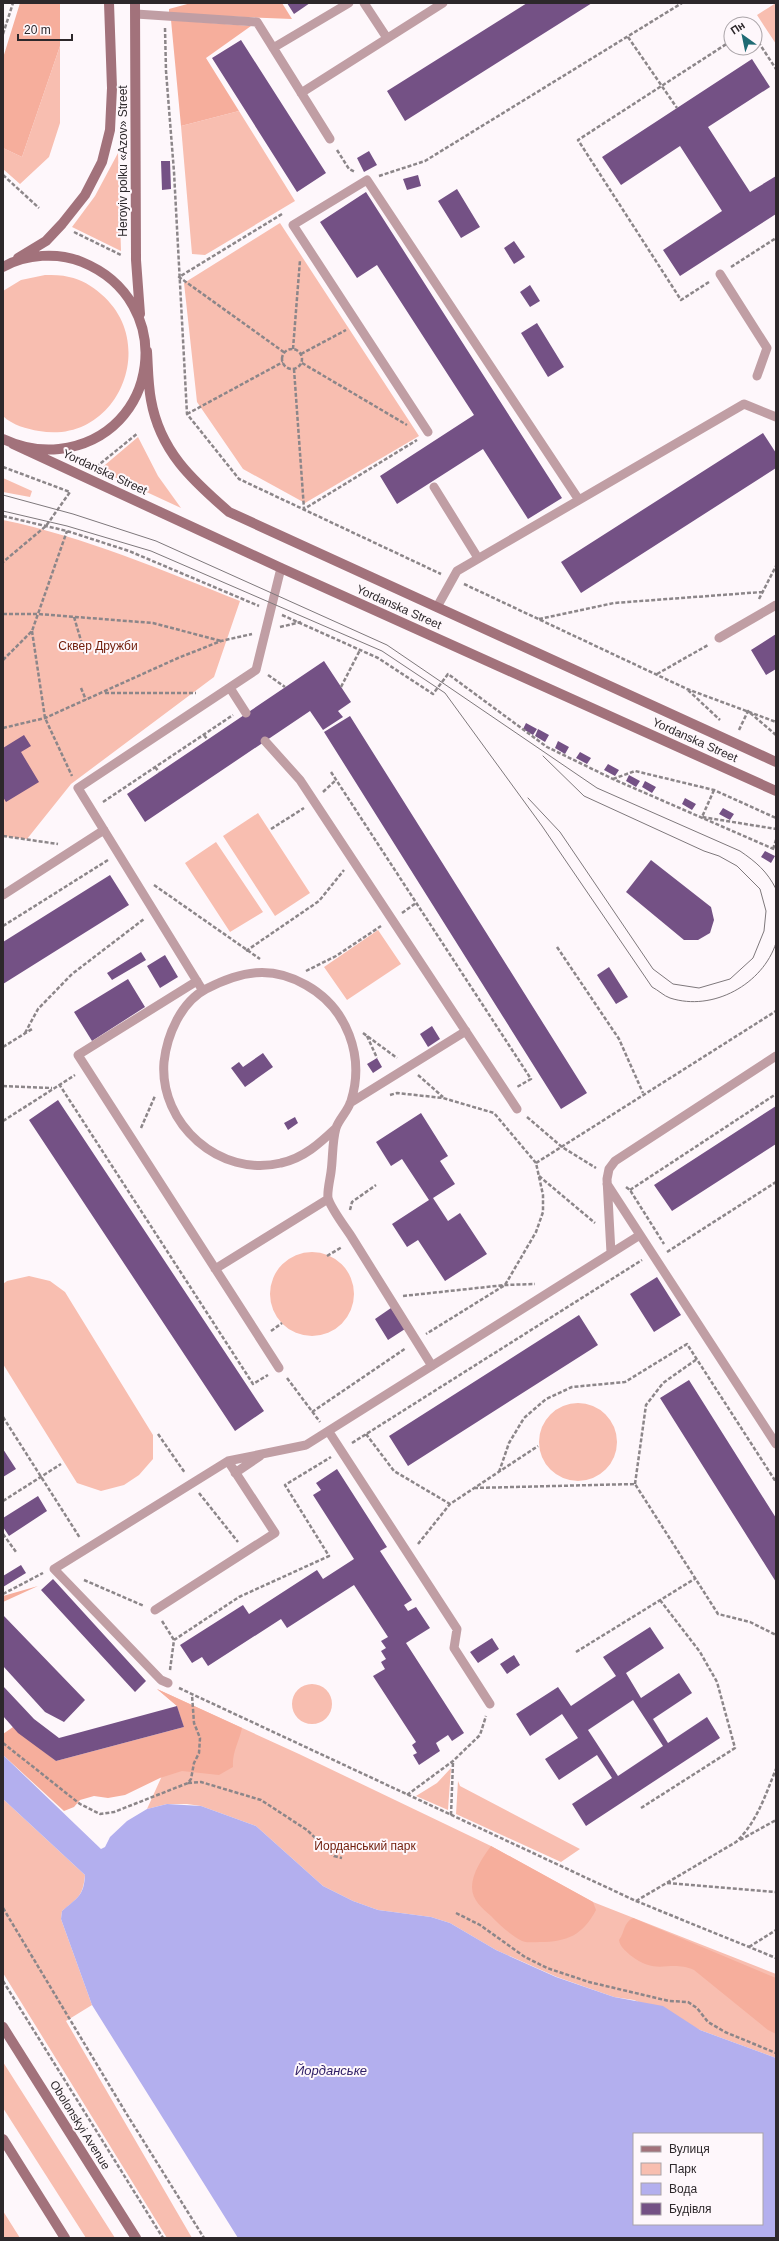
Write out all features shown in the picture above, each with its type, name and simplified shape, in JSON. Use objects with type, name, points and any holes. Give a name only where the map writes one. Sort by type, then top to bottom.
[{"type":"main road","name":"Heroyiv polku «Azov» Street","points":[[6,266],[46,241],[62,224],[85,195],[102,162],[110,130],[111,102],[109,3]]},
{"type":"main road","name":"Heroyiv polku «Azov» Street","points":[[135,3],[136,260],[141,318],[147,351]]},
{"type":"main road","points":[[6,266],[39,256],[71,258],[100,269],[124,290],[141,318]]},
{"type":"main road","points":[[3,439],[13,444],[44,450],[76,447],[105,433],[128,411],[142,382],[147,351]]},
{"type":"main road","name":"Yordanska Street","points":[[147,351],[151,399],[158,425],[171,454],[197,484],[229,512],[776,762]]},
{"type":"main road","name":"Yordanska Street","points":[[13,444],[281,568],[776,791]]},
{"type":"main road","name":"Obolonskyi Avenue","points":[[3,2027],[136,2238]]},
{"type":"main road","points":[[3,2139],[65,2238]]},
{"type":"lane","points":[[273,48],[349,3]]},
{"type":"lane","points":[[364,3],[388,38]]},
{"type":"lane","points":[[301,93],[443,3]]},
{"type":"lane","points":[[136,14],[257,22],[330,139]]},
{"type":"lane","points":[[426,434],[293,225],[368,180],[579,500]]},
{"type":"lane","points":[[720,274],[767,348],[757,376]]},
{"type":"lane","points":[[437,607],[457,571],[744,404],[776,417]]},
{"type":"lane","points":[[434,487],[478,558]]},
{"type":"lane","points":[[202,991],[78,788],[256,670],[281,568]]},
{"type":"lane","points":[[719,638],[776,605]]},
{"type":"lane","points":[[227,690],[246,713]]},
{"type":"lane","points":[[265,741],[300,780],[517,1109]]},
{"type":"lane","points":[[3,895],[104,830]]},
{"type":"lane","points":[[262,972],[293,978],[321,993],[342,1017],[354,1046],[356,1075],[350,1103],[336,1128],[312,1150],[281,1163],[248,1165],[217,1156],[190,1136],[186,1131],[171,1109],[163,1077],[166,1044],[180,1014],[202,991],[231,976],[262,972]]},
{"type":"lane","points":[[197,981],[78,1055],[279,1368]]},
{"type":"lane","points":[[350,1103],[466,1031]]},
{"type":"lane","points":[[611,1253],[607,1184],[608,1169],[615,1161],[776,1056]]},
{"type":"lane","points":[[336,1128],[328,1199],[432,1366]]},
{"type":"lane","points":[[607,1184],[776,1444]]},
{"type":"lane","points":[[215,1268],[328,1199]]},
{"type":"lane","points":[[168,1683],[161,1680],[54,1569],[228,1461],[306,1445],[329,1432],[640,1235]]},
{"type":"lane","points":[[329,1432],[457,1629],[454,1648],[490,1704]]},
{"type":"lane","points":[[236,1473],[262,1454]]},
{"type":"lane","points":[[155,1610],[275,1533],[228,1461]]},
{"type":"path","points":[[3,34],[13,3]]},
{"type":"path","points":[[330,139],[349,169],[368,180],[425,161],[682,3]]},
{"type":"path","points":[[165,16],[166,71],[174,172],[187,414],[239,479],[687,689],[776,722]]},
{"type":"path","points":[[3,24],[7,22]]},
{"type":"path","points":[[628,37],[677,108]]},
{"type":"path","points":[[723,46],[578,140],[681,300],[776,238]]},
{"type":"path","points":[[763,49],[776,69]]},
{"type":"path","points":[[3,175],[39,208]]},
{"type":"path","points":[[179,278],[282,214]]},
{"type":"path","points":[[70,230],[121,255]]},
{"type":"path","points":[[293,349],[301,252]]},
{"type":"path","points":[[179,278],[285,353]]},
{"type":"path","points":[[301,354],[347,329]]},
{"type":"path","points":[[285,353],[293,349]]},
{"type":"path","points":[[293,349],[301,354]]},
{"type":"path","points":[[187,414],[283,362],[285,353]]},
{"type":"path","points":[[301,354],[302,363]]},
{"type":"path","points":[[283,362],[287,367],[294,369]]},
{"type":"path","points":[[294,369],[302,363]]},
{"type":"path","points":[[302,363],[411,428]]},
{"type":"path","points":[[294,369],[304,509]]},
{"type":"path","points":[[94,468],[138,433]]},
{"type":"path","points":[[304,509],[426,434]]},
{"type":"path","points":[[3,467],[70,492],[46,526],[3,562]]},
{"type":"path","points":[[3,516],[67,531],[129,551],[270,611],[301,622],[378,658],[433,694],[448,674],[547,747],[613,779],[775,849],[776,840]]},
{"type":"path","points":[[3,660],[32,631],[67,531]]},
{"type":"path","points":[[746,622],[776,566]]},
{"type":"path","points":[[538,619],[614,603],[762,592]]},
{"type":"path","points":[[3,614],[38,614],[153,623],[221,641],[178,658],[45,718],[3,728]]},
{"type":"path","points":[[74,617],[84,654]]},
{"type":"path","points":[[32,631],[45,718],[78,788]]},
{"type":"path","points":[[657,674],[719,638]]},
{"type":"path","points":[[341,687],[360,650]]},
{"type":"path","points":[[262,672],[285,687]]},
{"type":"path","points":[[81,688],[86,700]]},
{"type":"path","points":[[687,689],[725,725]]},
{"type":"path","points":[[103,693],[227,690]]},
{"type":"path","points":[[748,711],[776,735]]},
{"type":"path","points":[[736,736],[748,711]]},
{"type":"path","points":[[100,804],[236,713]]},
{"type":"path","points":[[204,735],[207,739]]},
{"type":"path","points":[[156,767],[159,772]]},
{"type":"path","points":[[613,779],[635,771],[714,790],[776,818]]},
{"type":"path","points":[[331,772],[531,1079]]},
{"type":"path","points":[[702,817],[714,790]]},
{"type":"path","points":[[702,817],[776,829]]},
{"type":"path","points":[[3,836],[60,844]]},
{"type":"path","points":[[3,926],[118,854]]},
{"type":"path","points":[[246,951],[319,900],[352,860]]},
{"type":"path","points":[[149,882],[246,951],[266,962]]},
{"type":"path","points":[[293,978],[336,956],[416,903]]},
{"type":"path","points":[[25,1033],[38,1009],[72,974],[148,916]]},
{"type":"path","points":[[557,947],[620,1039],[644,1093]]},
{"type":"path","points":[[536,1163],[776,1010]]},
{"type":"path","points":[[3,1047],[32,1029]]},
{"type":"path","points":[[360,1031],[408,1067],[443,1098]]},
{"type":"path","points":[[366,1035],[377,1058]]},
{"type":"path","points":[[3,1121],[86,1068]]},
{"type":"path","points":[[135,1143],[163,1077]]},
{"type":"path","points":[[59,1084],[253,1384],[279,1368],[312,1412]]},
{"type":"path","points":[[3,1086],[53,1088]]},
{"type":"path","points":[[389,1095],[397,1093],[443,1098],[494,1113],[536,1163],[543,1195],[543,1212],[536,1232],[505,1285]]},
{"type":"path","points":[[630,1190],[776,1094]]},
{"type":"path","points":[[517,1109],[562,1146]]},
{"type":"path","points":[[539,1176],[610,1235]]},
{"type":"path","points":[[174,1640],[239,1597],[329,1556],[285,1485],[652,1254],[669,1252],[776,1182]]},
{"type":"path","points":[[327,1256],[353,1240]]},
{"type":"path","points":[[389,1297],[505,1285],[564,1283]]},
{"type":"path","points":[[499,1472],[509,1443],[524,1418],[546,1398],[572,1387],[625,1382],[687,1344],[776,1482]]},
{"type":"path","points":[[697,1359],[663,1383],[646,1405],[634,1484],[718,1614],[750,1622],[776,1635]]},
{"type":"path","points":[[3,1417],[81,1540]]},
{"type":"path","points":[[158,1434],[187,1476]]},
{"type":"path","points":[[366,1434],[394,1471],[450,1504]]},
{"type":"path","points":[[409,1555],[450,1504],[538,1446]]},
{"type":"path","points":[[3,1501],[61,1464]]},
{"type":"path","points":[[474,1488],[634,1484]]},
{"type":"path","points":[[196,1489],[246,1552]]},
{"type":"path","points":[[3,1534],[16,1552]]},
{"type":"path","points":[[3,1594],[43,1573]]},
{"type":"path","points":[[576,1652],[696,1578]]},
{"type":"path","points":[[82,1579],[155,1610],[174,1640],[168,1683],[636,1901],[776,1958]]},
{"type":"path","points":[[641,1808],[735,1748],[717,1682],[700,1652],[660,1600]]},
{"type":"path","points":[[188,1783],[191,1779],[194,1763],[199,1753],[200,1738],[194,1723],[192,1695]]},
{"type":"path","points":[[407,1795],[453,1762],[480,1735],[490,1704]]},
{"type":"path","points":[[3,1742],[80,1804],[100,1814],[114,1812],[188,1783],[201,1782],[261,1800],[307,1830],[334,1856],[342,1858]]},
{"type":"path","points":[[451,1815],[453,1762]]},
{"type":"path","points":[[736,1842],[745,1833],[758,1814],[776,1769]]},
{"type":"path","points":[[636,1901],[776,1820]]},
{"type":"path","points":[[667,1883],[776,1892]]},
{"type":"path","points":[[3,1908],[126,2113],[204,2238]]},
{"type":"path","points":[[456,1914],[480,1925],[525,1957],[547,1968],[589,1982],[673,2002],[688,2002],[697,2008],[708,2022],[725,2032],[776,2053]]},
{"type":"path","points":[[749,1947],[776,1930]]},
{"type":"path","points":[[3,1981],[163,2238]]},
{"type":"green space","points":[[776,3],[776,44],[763,24],[763,16],[757,15]]},
{"type":"green space","points":[[60,46],[60,123],[49,157],[20,184],[3,169],[3,148],[22,157]]},
{"type":"green space","points":[[239,111],[295,201],[205,255],[192,254],[181,126]]},
{"type":"green space","points":[[118,153],[121,251],[72,227],[95,196]]},
{"type":"green space","points":[[280,223],[419,436],[305,503],[243,469],[197,402],[184,283]]},
{"type":"green space","points":[[45,275],[60,275],[78,279],[98,291],[118,315],[127,338],[128,363],[121,386],[108,407],[90,423],[66,431],[39,431],[30,429],[15,424],[3,416],[3,291],[21,280]]},
{"type":"green space","points":[[138,437],[158,476],[181,508],[99,470]]},
{"type":"green space","points":[[3,478],[32,491],[30,497],[3,492]]},
{"type":"green space","name":"Сквер Дружби","points":[[3,520],[64,535],[123,555],[240,601],[214,677],[71,784],[27,839],[3,836]]},
{"type":"green space","points":[[258,813],[310,893],[275,916],[223,836]]},
{"type":"green space","points":[[216,842],[263,912],[230,932],[185,863]]},
{"type":"green space","points":[[378,930],[401,964],[347,1000],[324,967]]},
{"type":"green space","points":[[312,1252],[320,1253],[335,1259],[347,1271],[353,1286],[353,1302],[347,1317],[335,1329],[320,1335],[312,1336],[304,1335],[289,1329],[277,1317],[271,1302],[270,1294],[271,1286],[277,1271],[289,1259],[304,1253]]},
{"type":"green space","points":[[29,1276],[50,1281],[65,1292],[153,1435],[153,1459],[139,1475],[124,1485],[101,1491],[77,1483],[3,1364],[3,1284],[7,1281]]},
{"type":"green space","points":[[570,1403],[586,1403],[600,1409],[611,1420],[617,1434],[617,1450],[611,1464],[600,1475],[586,1481],[570,1481],[556,1475],[545,1464],[539,1450],[539,1434],[545,1420],[556,1409]]},
{"type":"green space","points":[[316,1684],[323,1687],[329,1693],[332,1704],[331,1712],[323,1721],[316,1724],[308,1724],[301,1721],[293,1712],[292,1700],[295,1693],[304,1685]]},
{"type":"green space","name":"Йорданський парк","points":[[157,1689],[299,1754],[491,1846],[593,1902],[776,1974],[776,2058],[700,2030],[634,2000],[614,1997],[557,1977],[496,1950],[450,1923],[431,1917],[378,1910],[353,1901],[323,1886],[256,1826],[201,1806],[167,1804],[147,1809],[184,1727],[177,1706]]},
{"type":"green space","points":[[451,1768],[448,1810],[416,1796],[437,1783]]},
{"type":"green space","points":[[458,1781],[460,1786],[580,1849],[561,1862],[456,1814]]},
{"type":"green space","points":[[3,1799],[85,1875],[83,1888],[79,1896],[62,1911],[61,1919],[92,2005],[66,2021],[192,2238],[167,2238],[3,1973]]},
{"type":"green space","points":[[3,2062],[115,2238],[86,2238],[3,2108]]},
{"type":"green space","points":[[3,2211],[20,2238],[3,2238]]},
{"type":"shaded area","points":[[20,3],[60,3],[60,46],[22,157],[3,148],[3,58]]},
{"type":"shaded area","points":[[191,3],[282,3],[292,19],[169,14],[169,9]]},
{"type":"shaded area","points":[[171,20],[251,26],[206,58],[239,111],[181,126]]},
{"type":"shaded area","points":[[38,1586],[3,1602],[3,1596]]},
{"type":"shaded area","points":[[157,1689],[242,1728],[235,1752],[233,1767],[219,1775],[182,1771],[160,1778],[125,1795],[108,1798],[94,1796],[80,1800],[74,1807],[64,1811],[3,1755],[3,1734],[13,1727],[56,1761],[184,1727],[177,1706]]},
{"type":"shaded area","points":[[491,1846],[593,1902],[596,1910],[586,1926],[573,1935],[558,1941],[550,1942],[524,1942],[505,1930],[481,1907],[472,1892],[472,1882],[476,1871],[481,1860]]},
{"type":"shaded area","points":[[633,1918],[776,1978],[776,2034],[768,2030],[694,1970],[677,1966],[656,1967],[640,1962],[630,1955],[622,1947],[619,1940],[627,1922]]},
{"type":"water","name":"Йорданське","points":[[3,1755],[101,1849],[105,1847],[110,1837],[127,1821],[147,1809],[167,1804],[201,1806],[256,1826],[323,1886],[353,1901],[378,1910],[431,1917],[450,1923],[496,1950],[556,1977],[614,1997],[663,2006],[700,2030],[776,2058],[776,2238],[238,2238],[92,2005],[61,1919],[62,1911],[79,1896],[83,1888],[85,1875],[3,1799]]},
{"type":"building","points":[[287,3],[310,3],[294,14]]},
{"type":"building","points":[[527,3],[592,3],[405,121],[387,91]]},
{"type":"building","points":[[241,40],[326,173],[297,192],[212,58]]},
{"type":"building","points":[[752,59],[770,87],[708,127],[750,192],[776,176],[776,214],[680,276],[663,250],[722,211],[680,146],[621,185],[602,157]]},
{"type":"building","points":[[369,151],[377,165],[364,172],[357,158]]},
{"type":"building","points":[[161,161],[170,161],[171,189],[162,190]]},
{"type":"building","points":[[418,175],[421,186],[407,190],[403,179]]},
{"type":"building","points":[[457,189],[480,227],[461,238],[438,201]]},
{"type":"building","points":[[366,192],[562,498],[528,519],[483,449],[397,504],[380,476],[474,415],[377,265],[357,278],[320,222]]},
{"type":"building","points":[[514,241],[525,257],[514,264],[504,248]]},
{"type":"building","points":[[530,285],[540,301],[530,307],[520,292]]},
{"type":"building","points":[[537,323],[564,367],[548,377],[521,333]]},
{"type":"building","points":[[763,433],[776,453],[776,468],[581,593],[561,562]]},
{"type":"building","points":[[776,634],[776,669],[766,675],[751,650]]},
{"type":"building","points":[[324,661],[351,702],[338,711],[343,717],[323,730],[310,711],[145,822],[127,794]]},
{"type":"building","points":[[350,716],[587,1093],[561,1109],[324,732]]},
{"type":"building","points":[[526,723],[537,729],[533,735],[523,729]]},
{"type":"building","points":[[538,729],[549,735],[545,742],[535,736]]},
{"type":"building","points":[[24,735],[31,746],[21,752],[39,782],[6,802],[3,797],[3,748]]},
{"type":"building","points":[[558,741],[569,747],[565,754],[555,748]]},
{"type":"building","points":[[580,752],[591,758],[587,764],[576,758]]},
{"type":"building","points":[[608,764],[619,770],[615,776],[604,770]]},
{"type":"building","points":[[629,775],[640,781],[636,787],[626,781]]},
{"type":"building","points":[[645,781],[656,787],[652,793],[642,787]]},
{"type":"building","points":[[685,798],[696,804],[692,810],[682,804]]},
{"type":"building","points":[[723,808],[734,814],[730,820],[719,814]]},
{"type":"building","points":[[765,851],[775,856],[771,863],[761,857]]},
{"type":"building","points":[[651,860],[711,907],[714,920],[710,933],[698,940],[684,940],[626,892]]},
{"type":"building","points":[[110,875],[129,905],[3,984],[3,942]]},
{"type":"building","points":[[141,952],[146,960],[112,980],[107,973]]},
{"type":"building","points":[[165,955],[178,977],[160,988],[147,966]]},
{"type":"building","points":[[609,967],[628,997],[616,1004],[597,975]]},
{"type":"building","points":[[128,979],[145,1007],[92,1041],[74,1012]]},
{"type":"building","points":[[432,1026],[440,1039],[428,1047],[420,1034]]},
{"type":"building","points":[[263,1053],[273,1067],[245,1087],[231,1068],[239,1062],[243,1067]]},
{"type":"building","points":[[377,1058],[382,1067],[373,1073],[367,1064]]},
{"type":"building","points":[[58,1100],[264,1411],[235,1431],[29,1120]]},
{"type":"building","points":[[776,1106],[776,1144],[672,1211],[654,1185]]},
{"type":"building","points":[[421,1113],[448,1156],[440,1161],[455,1184],[433,1198],[448,1221],[460,1213],[487,1254],[445,1281],[418,1240],[407,1247],[392,1224],[429,1200],[402,1159],[391,1166],[376,1142]]},
{"type":"building","points":[[295,1117],[298,1123],[288,1130],[284,1123]]},
{"type":"building","points":[[657,1277],[681,1315],[654,1332],[630,1294]]},
{"type":"building","points":[[391,1308],[405,1329],[388,1340],[375,1319]]},
{"type":"building","points":[[579,1315],[598,1345],[408,1466],[389,1436]]},
{"type":"building","points":[[689,1380],[776,1518],[776,1582],[660,1398]]},
{"type":"building","points":[[3,1449],[16,1469],[3,1477]]},
{"type":"building","points":[[337,1469],[387,1547],[380,1551],[412,1600],[404,1605],[408,1611],[416,1607],[430,1628],[406,1643],[464,1733],[452,1741],[448,1735],[436,1743],[440,1751],[419,1765],[413,1755],[417,1753],[412,1745],[416,1742],[373,1676],[385,1669],[381,1662],[386,1659],[381,1651],[386,1648],[381,1641],[388,1637],[354,1585],[287,1628],[281,1619],[208,1666],[202,1657],[192,1663],[180,1645],[243,1605],[249,1614],[317,1570],[323,1579],[354,1559],[313,1495],[321,1490],[316,1483]]},
{"type":"building","points":[[38,1496],[47,1511],[9,1536],[3,1527],[3,1518]]},
{"type":"building","points":[[21,1565],[26,1573],[3,1587],[3,1576]]},
{"type":"building","points":[[53,1579],[146,1681],[135,1692],[41,1590]]},
{"type":"building","points":[[3,1615],[85,1700],[64,1722],[45,1712],[3,1666]]},
{"type":"building","points":[[650,1627],[664,1648],[626,1673],[641,1698],[679,1673],[692,1693],[653,1719],[668,1743],[707,1717],[720,1738],[586,1826],[572,1804],[612,1778],[597,1755],[559,1780],[545,1759],[578,1738],[562,1714],[530,1736],[516,1714],[558,1687],[571,1706],[616,1676],[603,1657]],"holes":[[[633,1700],[663,1746],[618,1776],[588,1730]]]},
{"type":"building","points":[[492,1638],[499,1649],[478,1663],[470,1652]]},
{"type":"building","points":[[514,1655],[520,1665],[507,1674],[500,1664]]},
{"type":"building","points":[[3,1686],[34,1719],[59,1738],[177,1706],[184,1727],[56,1761],[18,1733],[3,1716]]},
{"type":"tram line","points":[[3,495],[73,514],[156,541],[387,645],[597,788],[740,851],[761,867],[776,889]]},
{"type":"tram line","points":[[3,511],[67,526],[151,551],[382,651],[445,693],[542,826],[652,987],[666,996],[686,1001],[703,1001],[719,998],[734,991],[748,982],[760,971],[769,958],[776,943]]},
{"type":"tram line","points":[[528,798],[560,832],[653,969],[673,984],[699,988],[730,979],[753,958],[764,931],[766,911],[760,889],[737,866],[719,856],[704,851],[584,796],[543,756]]}]
